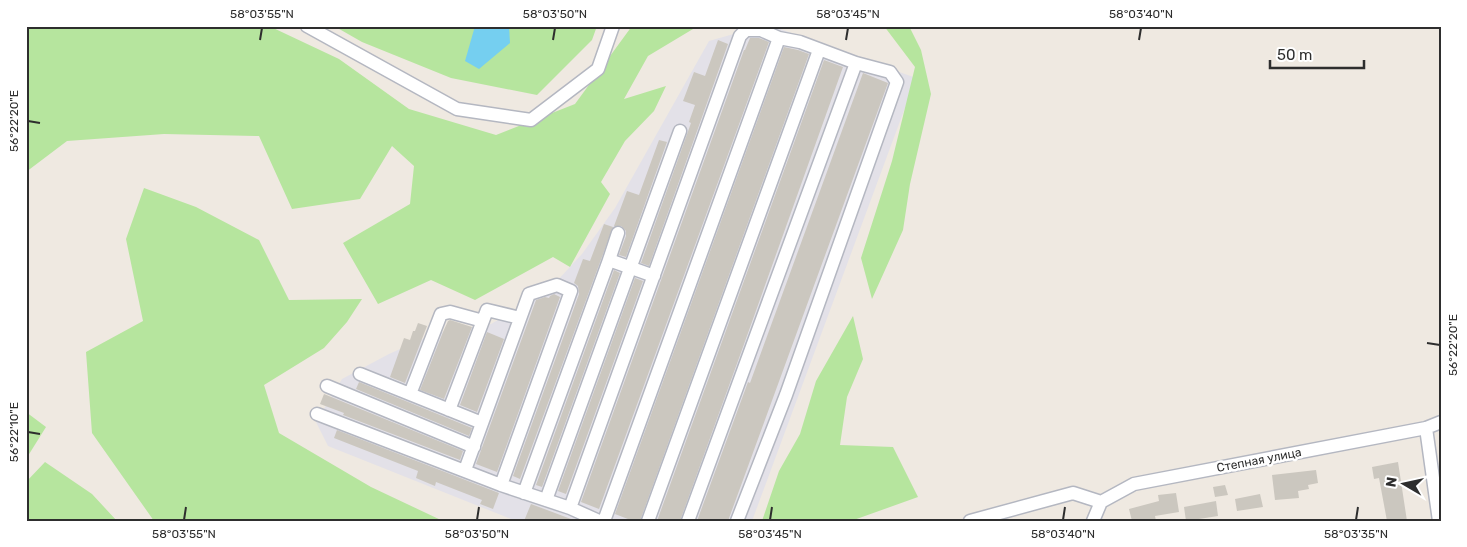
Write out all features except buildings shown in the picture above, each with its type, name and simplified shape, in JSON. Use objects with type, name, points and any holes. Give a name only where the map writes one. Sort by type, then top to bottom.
[{"type":"street","points":[[307,26],[457,109],[531,120],[598,69],[613,26]]},
{"type":"street","points":[[570,508],[740,36],[746,30],[761,30],[779,38],[800,42],[856,63],[890,72],[897,82],[786,395],[737,521]]},
{"type":"street","points":[[604,521],[779,38]]},
{"type":"street","points":[[648,521],[819,50]]},
{"type":"street","points":[[688,521],[856,63]]},
{"type":"street","points":[[546,500],[680,131]]},
{"type":"street","points":[[524,493],[618,233]]},
{"type":"street","points":[[609,260],[654,276]]},
{"type":"street","points":[[465,470],[529,294],[557,285],[571,290],[501,484]]},
{"type":"street","points":[[449,410],[487,310],[520,318]]},
{"type":"street","points":[[410,394],[441,314],[450,312],[483,321]]},
{"type":"street","points":[[360,374],[482,423]]},
{"type":"street","points":[[327,386],[474,447]]},
{"type":"street","points":[[317,414],[524,493],[570,508],[599,521]]},
{"type":"street","name":"Степная улица","points":[[1101,502],[1134,484],[1426,428],[1441,422]]},
{"type":"street","points":[[1426,428],[1439,521]]},
{"type":"street","points":[[970,521],[1073,492],[1101,502],[1094,521]]},
{"type":"shaded area","points":[[762,26],[772,26],[916,78],[752,521],[516,521],[328,446],[316,422],[342,379],[389,354],[436,333],[491,324],[529,302],[555,283],[582,254],[615,208],[709,41]]},
{"type":"green space","points":[[26,26],[269,26],[339,59],[409,109],[496,135],[575,104],[632,26],[695,26],[648,56],[624,99],[666,86],[654,111],[625,141],[601,182],[610,194],[570,267],[553,257],[475,300],[431,280],[378,304],[343,243],[410,204],[414,166],[392,146],[360,199],[292,209],[259,136],[164,134],[67,141],[26,172]]},
{"type":"green space","points":[[334,26],[597,26],[592,40],[537,95],[451,78],[362,42]]},
{"type":"green space","points":[[884,26],[909,26],[921,50],[931,94],[910,184],[903,230],[872,299],[861,258],[892,161],[915,67]]},
{"type":"green space","points":[[144,188],[196,207],[259,240],[289,300],[362,299],[347,322],[324,348],[264,385],[279,433],[371,487],[443,521],[154,521],[92,433],[86,352],[143,321],[126,239]]},
{"type":"green space","points":[[853,316],[863,359],[847,397],[840,445],[893,447],[918,497],[851,521],[762,521],[779,471],[800,434],[816,381]]},
{"type":"green space","points":[[26,412],[46,427],[26,459]]},
{"type":"green space","points":[[45,462],[92,494],[117,521],[26,521],[26,482]]},
{"type":"water","points":[[475,26],[509,26],[510,43],[479,69],[465,61]]}]
